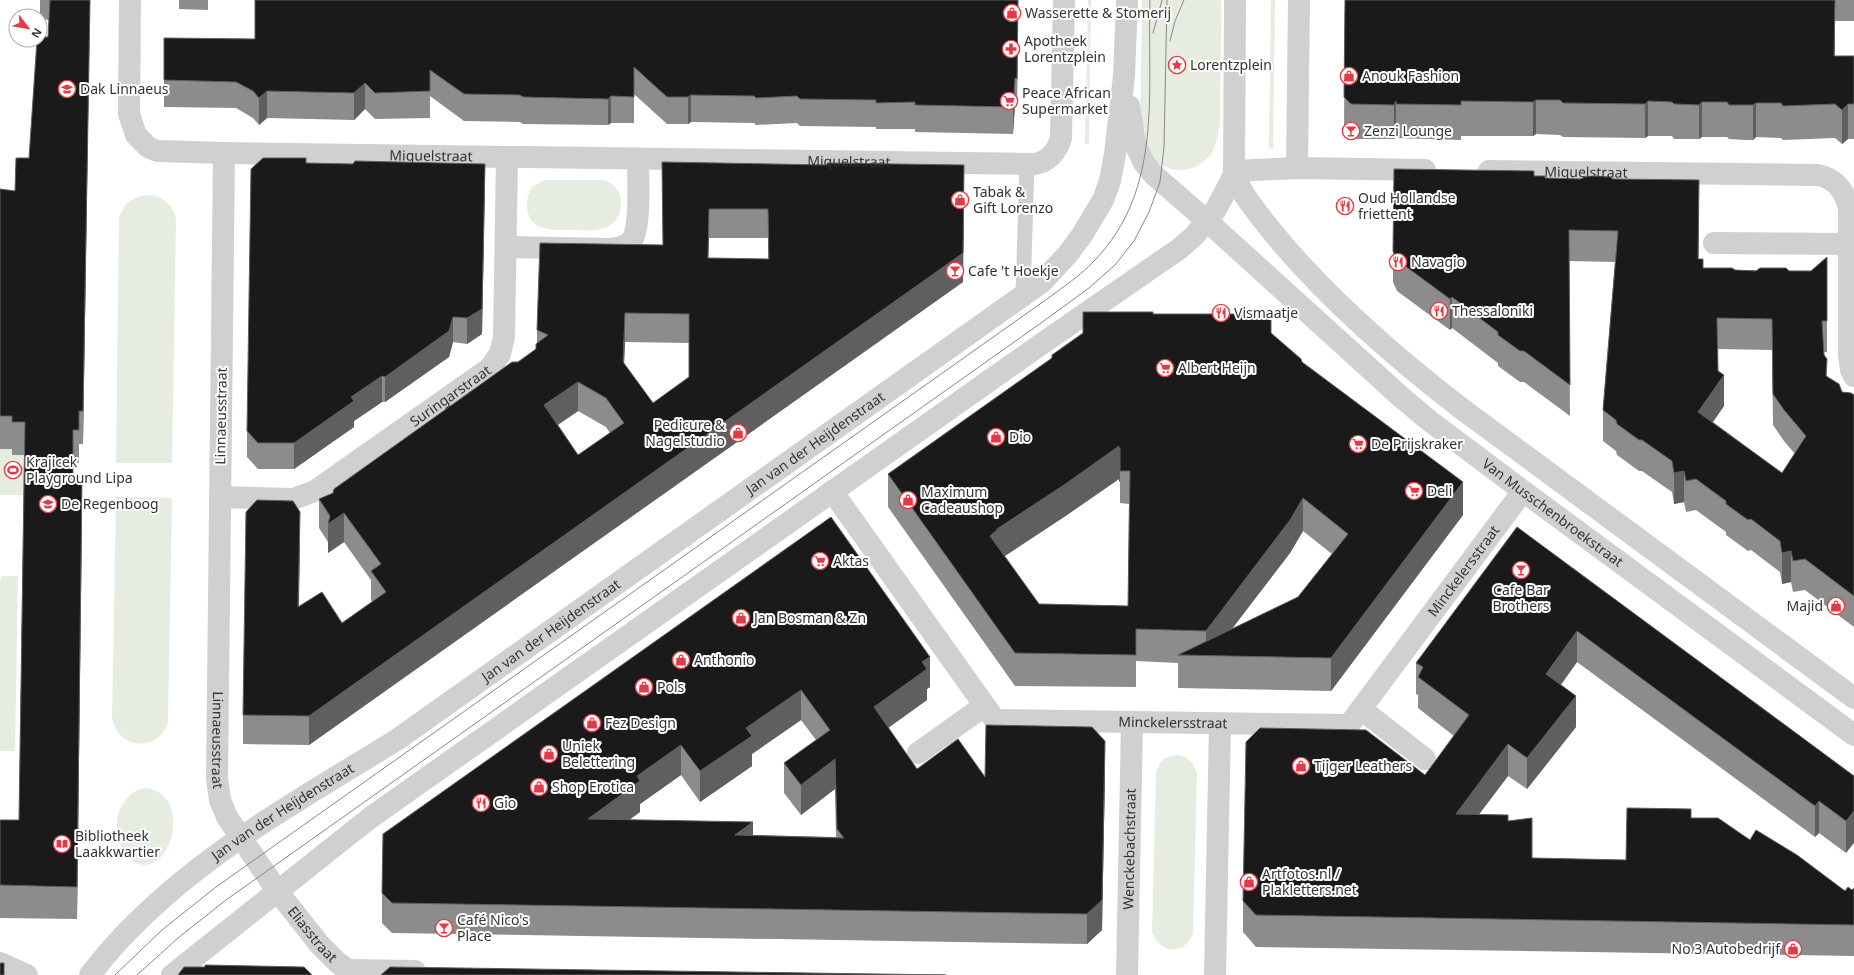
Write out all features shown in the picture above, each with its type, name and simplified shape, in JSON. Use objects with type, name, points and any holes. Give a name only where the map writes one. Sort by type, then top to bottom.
[{"type":"street","points":[[130,0],[128,104],[130,121],[136,135],[148,147],[157,151],[224,153]]},
{"type":"street","name":"Miquelstraat","points":[[224,153],[1027,163],[1045,161],[1055,152],[1061,138],[1062,131],[1064,0]]},
{"type":"street","points":[[1023,296],[1042,282],[1068,254],[1095,216],[1110,181],[1124,76],[1127,0]]},
{"type":"street","points":[[172,975],[370,818],[832,491],[1179,249],[1194,236],[1221,202],[1232,180],[1234,171],[1235,0]]},
{"type":"street","points":[[1297,168],[1299,0]]},
{"type":"street","points":[[1124,76],[1132,131],[1135,144],[1144,163],[1160,182],[1207,221]]},
{"type":"street","name":"Linnaeusstraat","points":[[224,153],[217,778],[223,809],[278,892]]},
{"type":"street","name":"Suringarstraat","points":[[220,497],[293,499],[315,491],[490,368],[500,354],[503,343],[507,157]]},
{"type":"street","points":[[506,247],[612,249],[628,244],[634,235],[637,221],[638,159]]},
{"type":"street","points":[[1234,171],[1268,168],[1443,170]]},
{"type":"street","name":"Miquelstraat","points":[[1467,170],[1821,175],[1839,186],[1847,198],[1849,208],[1849,355],[1851,370],[1854,376]]},
{"type":"street","name":"Van Musschenbroekstraat","points":[[1234,171],[1237,180],[1252,205],[1291,254],[1378,340],[1436,389],[1854,698]]},
{"type":"street","name":"Van Musschenbroekstraat","points":[[1207,221],[1412,406],[1523,491],[1854,735]]},
{"type":"street","points":[[1714,243],[1850,244]]},
{"type":"street","name":"Jan van der Heijdenstraat","points":[[90,975],[123,936],[149,910],[241,838],[302,797],[398,739],[1023,296]]},
{"type":"street","name":"Minckelersstraat","points":[[832,491],[995,720],[1349,725],[1523,491]]},
{"type":"street","points":[[918,753],[984,706]]},
{"type":"street","points":[[1361,709],[1425,759]]},
{"type":"street","name":"Wenckebachstraat","points":[[1127,975],[1132,723]]},
{"type":"street","points":[[1215,975],[1220,724]]},
{"type":"street","name":"Eliasstraat","points":[[278,892],[328,953],[348,973]]},
{"type":"street","points":[[0,963],[27,975]]},
{"type":"street","points":[[348,973],[435,971]]},
{"type":"lane","points":[[1023,296],[1027,163]]},
{"type":"shaded area","points":[[1088,0],[1091,0],[1089,144],[1085,144]]},
{"type":"shaded area","points":[[1142,0],[1221,0],[1219,131],[1215,146],[1210,156],[1197,166],[1186,170],[1174,170],[1159,163],[1151,156],[1143,140],[1140,116]]},
{"type":"shaded area","points":[[1271,0],[1275,0],[1273,149],[1269,148]]},
{"type":"shaded area","points":[[545,180],[602,180],[610,183],[619,192],[621,197],[621,206],[617,218],[607,227],[594,230],[555,230],[539,226],[530,219],[527,202],[533,186]]},
{"type":"shaded area","points":[[153,195],[171,207],[176,219],[172,463],[116,463],[119,219],[127,203],[131,200],[141,196]]},
{"type":"shaded area","name":"Krajicek Playground Lipa","points":[[12,448],[26,453],[24,495],[0,495],[0,449]]},
{"type":"shaded area","points":[[116,497],[172,498],[168,722],[163,732],[156,739],[148,743],[139,744],[130,742],[116,729],[112,718]]},
{"type":"shaded area","points":[[2,576],[18,576],[15,751],[0,751],[0,582]]},
{"type":"shaded area","points":[[1176,755],[1189,760],[1197,773],[1193,933],[1184,946],[1179,949],[1172,949],[1161,945],[1152,932],[1156,773],[1163,761],[1168,757]]},
{"type":"shaded area","points":[[148,788],[165,797],[170,805],[173,823],[170,842],[166,850],[156,861],[145,865],[135,862],[126,854],[120,843],[117,829],[118,815],[125,801],[135,792]]},
{"type":"building","name":"De Regenboog","points":[[50,0],[90,0],[83,411],[79,411],[79,430],[73,430],[73,480],[82,480],[77,887],[0,885],[0,820],[19,820],[25,422],[12,422],[12,416],[0,416],[0,189],[15,191],[16,158],[29,158],[36,48],[48,48]]},
{"type":"building","points":[[255,0],[1018,0],[1017,79],[1015,78],[1013,107],[915,105],[915,102],[876,103],[876,100],[800,99],[797,96],[756,98],[754,96],[691,95],[688,97],[667,97],[634,67],[634,97],[611,96],[608,99],[464,94],[430,70],[430,91],[375,93],[365,83],[354,93],[267,91],[259,98],[253,91],[236,82],[164,80],[164,38],[255,39]]},
{"type":"building","points":[[1345,0],[1835,0],[1834,56],[1854,56],[1854,104],[1848,104],[1842,110],[1835,104],[1783,106],[1781,103],[1729,105],[1727,102],[1702,102],[1699,105],[1648,101],[1645,104],[1563,103],[1560,100],[1536,100],[1533,102],[1461,101],[1461,105],[1396,104],[1396,101],[1394,105],[1351,104],[1344,97]]},
{"type":"building","points":[[263,158],[306,158],[306,163],[353,164],[355,161],[485,164],[482,309],[467,318],[453,317],[449,331],[385,377],[382,376],[351,397],[354,401],[294,443],[258,443],[247,431],[251,169]]},
{"type":"building","points":[[662,162],[827,165],[827,163],[964,165],[963,253],[309,716],[243,715],[246,512],[257,500],[293,501],[300,512],[298,607],[322,592],[342,623],[386,592],[371,571],[381,564],[344,513],[328,524],[330,516],[319,499],[333,493],[334,489],[512,362],[518,362],[536,349],[536,344],[548,335],[537,330],[540,243],[663,245]],"holes":[[[709,209],[768,209],[769,259],[708,258]],[[625,313],[689,314],[689,377],[653,403],[623,362]],[[578,382],[606,398],[624,423],[578,455],[544,405]]]},
{"type":"building","points":[[1394,169],[1534,171],[1534,176],[1545,176],[1545,178],[1581,179],[1584,177],[1593,176],[1610,177],[1613,179],[1699,180],[1698,259],[1703,259],[1703,268],[1732,268],[1735,270],[1756,271],[1760,268],[1786,268],[1789,271],[1811,271],[1827,257],[1827,321],[1822,321],[1824,355],[1827,359],[1826,376],[1839,384],[1842,392],[1851,393],[1854,395],[1854,596],[1805,559],[1793,561],[1791,551],[1782,553],[1780,541],[1751,519],[1748,520],[1726,504],[1726,501],[1696,479],[1686,481],[1684,471],[1674,473],[1672,461],[1617,424],[1616,420],[1603,410],[1618,231],[1569,230],[1570,385],[1524,351],[1520,351],[1498,335],[1498,332],[1452,297],[1450,299],[1397,260],[1393,251]],"holes":[[[1717,318],[1772,319],[1773,394],[1784,410],[1806,436],[1782,473],[1698,412],[1724,375],[1718,371]]]},
{"type":"building","points":[[1083,312],[1153,312],[1153,314],[1271,314],[1271,333],[1301,359],[1302,362],[1463,482],[1331,658],[1178,655],[1298,597],[1348,534],[1303,498],[1290,520],[1206,631],[1136,629],[1136,655],[1015,653],[888,474],[1052,358],[1052,355],[1083,333]],"holes":[[[1119,446],[1119,449],[1120,448],[1120,471],[1130,471],[1128,606],[1039,604],[990,536],[997,529],[1064,485]]]},
{"type":"building","points":[[831,517],[930,657],[922,662],[927,669],[874,707],[917,769],[958,739],[985,777],[986,725],[1092,727],[1105,741],[1102,900],[1087,914],[392,903],[382,893],[383,834]],"holes":[[[801,690],[830,730],[784,763],[801,785],[835,759],[837,829],[844,838],[735,835],[753,822],[588,819],[640,781],[637,776],[681,745],[700,771],[752,736],[746,728]]]},
{"type":"building","points":[[1517,527],[1854,776],[1854,811],[1846,821],[1819,801],[1815,806],[1577,631],[1546,674],[1576,696],[1527,758],[1508,744],[1456,814],[1508,815],[1508,821],[1532,818],[1532,858],[1626,860],[1627,808],[1691,809],[1691,818],[1718,818],[1750,840],[1756,830],[1797,855],[1845,891],[1848,887],[1852,890],[1854,888],[1854,925],[1256,915],[1243,901],[1246,742],[1260,728],[1366,730],[1425,775],[1469,715],[1418,677],[1423,667],[1416,663]]},
{"type":"building","points":[[0,963],[4,963],[4,975],[0,975]]},
{"type":"building","points":[[205,965],[304,967],[312,975],[178,975],[184,967],[205,967]]},
{"type":"building","points":[[390,967],[946,975],[381,975]]},
{"type":"tram line","points":[[115,975],[162,930],[216,887],[1047,299],[1089,266],[1116,233],[1132,203],[1142,171],[1147,138],[1149,104],[1150,0]]},
{"type":"tram line","points":[[1153,33],[1162,0]]},
{"type":"tram line","points":[[137,975],[178,938],[226,900],[1041,323],[1089,288],[1115,265],[1134,241],[1149,212],[1160,182],[1164,147],[1167,0]]},
{"type":"tram line","points":[[1170,41],[1175,21],[1184,0]]},
{"type":"place","name":"Wasserette & Stomerij","points":[[1012,13]]},
{"type":"place","name":"Apotheek Lorentzplein","points":[[1011,49]]},
{"type":"place","name":"Lorentzplein","points":[[1177,65]]},
{"type":"place","name":"Anouk Fashion","points":[[1349,76]]},
{"type":"place","name":"Dak Linnaeus","points":[[67,89]]},
{"type":"place","name":"Peace African Supermarket","points":[[1009,101]]},
{"type":"place","name":"Zenzi Lounge","points":[[1351,131]]},
{"type":"place","name":"Tabak & Gift Lorenzo","points":[[960,200]]},
{"type":"place","name":"Oud Hollandse friettent","points":[[1345,206]]},
{"type":"place","name":"Navagio","points":[[1398,262]]},
{"type":"place","name":"Cafe 't Hoekje","points":[[955,271]]},
{"type":"place","name":"Thessaloniki","points":[[1439,311]]},
{"type":"place","name":"Vismaatje","points":[[1221,313]]},
{"type":"place","name":"Albert Heijn","points":[[1165,368]]},
{"type":"place","name":"Pedicure & Nagelstudio","points":[[738,433]]},
{"type":"place","name":"Dio","points":[[996,437]]},
{"type":"place","name":"De Prijskraker","points":[[1358,444]]},
{"type":"place","name":"Krajicek Playground Lipa","points":[[13,470]]},
{"type":"place","name":"Deli","points":[[1414,491]]},
{"type":"place","name":"Maximum Cadeaushop","points":[[908,500]]},
{"type":"place","name":"De Regenboog","points":[[48,504]]},
{"type":"place","name":"Aktas","points":[[820,561]]},
{"type":"place","name":"Cafe Bar Brothers","points":[[1521,570]]},
{"type":"place","name":"Majid","points":[[1836,606]]},
{"type":"place","name":"Jan Bosman & Zn","points":[[741,618]]},
{"type":"place","name":"Anthonio","points":[[681,660]]},
{"type":"place","name":"Pols","points":[[644,687]]},
{"type":"place","name":"Fez Design","points":[[592,723]]},
{"type":"place","name":"Uniek Belettering","points":[[549,754]]},
{"type":"place","name":"Tijger Leathers","points":[[1301,766]]},
{"type":"place","name":"Shop Erotica","points":[[539,787]]},
{"type":"place","name":"Gio","points":[[481,803]]},
{"type":"place","name":"Bibliotheek Laakkwartier","points":[[62,844]]},
{"type":"place","name":"Artfotos.nl / Plakletters.net","points":[[1249,882]]},
{"type":"place","name":"Café Nico's Place","points":[[444,928]]},
{"type":"place","name":"No 3 Autobedrijf","points":[[1793,949]]}]
